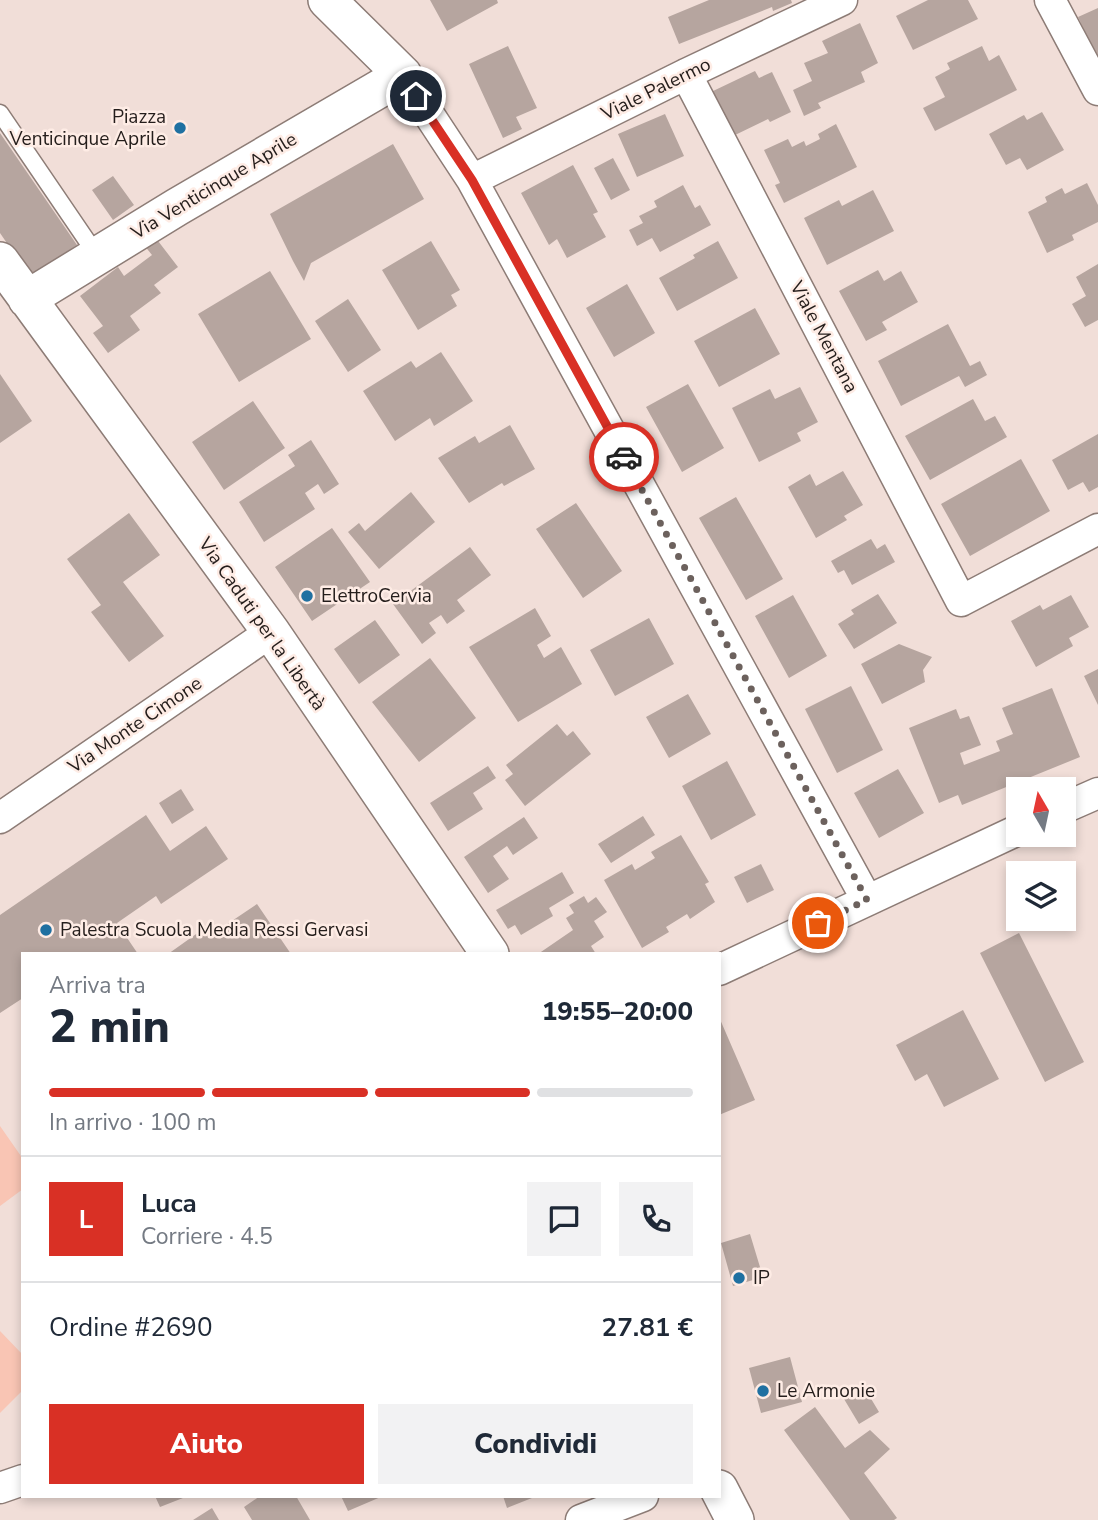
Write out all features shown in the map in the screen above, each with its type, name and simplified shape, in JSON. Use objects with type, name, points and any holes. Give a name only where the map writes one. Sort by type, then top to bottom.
[{"type":"street","points":[[327,0],[402,75],[472,180],[867,900]]},
{"type":"street","name":"Viale Palermo","points":[[472,180],[842,0]]},
{"type":"street","points":[[1049,0],[1098,90]]},
{"type":"street","name":"Viale Mentana","points":[[686,74],[961,601],[1098,529]]},
{"type":"street","name":"Via Venticinque Aprile","points":[[27,299],[98,257],[172,198],[402,75]]},
{"type":"street","name":"Via Caduti per la Libertà","points":[[0,261],[271,632],[489,952]]},
{"type":"street","name":"Via Monte Cimone","points":[[0,818],[271,632]]},
{"type":"street","points":[[1076,803],[1098,793]]},
{"type":"street","points":[[721,969],[1006,836]]},
{"type":"street","points":[[0,1488],[21,1481]]},
{"type":"street","points":[[721,1494],[735,1520]]},
{"type":"street","points":[[721,1497],[728,1520]]},
{"type":"street","points":[[581,1520],[638,1498]]},
{"type":"lane","points":[[0,113],[98,257]]},
{"type":"shaded area","points":[[0,1126],[21,1156],[21,1190],[0,1206]]},
{"type":"shaded area","points":[[0,1331],[21,1353],[21,1392],[0,1413]]},
{"type":"building","points":[[430,0],[497,0],[498,3],[447,31]]},
{"type":"building","points":[[709,0],[791,0],[792,3],[773,11],[772,7],[679,44],[668,17]]},
{"type":"building","points":[[928,0],[968,0],[978,19],[913,50],[896,16]]},
{"type":"building","points":[[1098,8],[1098,59],[1078,17]]},
{"type":"building","points":[[860,23],[878,63],[861,72],[865,82],[818,103],[821,108],[804,116],[793,90],[812,81],[804,63],[828,53],[822,41]]},
{"type":"building","points":[[508,46],[537,108],[516,117],[522,129],[503,138],[469,64]]},
{"type":"building","points":[[982,46],[989,61],[999,55],[1017,90],[935,131],[923,108],[945,97],[935,77],[950,69],[947,63]]},
{"type":"building","points":[[755,71],[759,78],[772,72],[791,112],[770,122],[768,119],[733,136],[711,92]]},
{"type":"building","points":[[1042,112],[1064,150],[1027,170],[1020,158],[1006,165],[989,134],[1024,115],[1027,120]]},
{"type":"building","points":[[665,114],[684,156],[637,177],[618,134]]},
{"type":"building","points":[[836,124],[857,167],[784,203],[775,185],[780,183],[764,150],[788,139],[792,147],[804,141],[806,146],[820,139],[818,134]]},
{"type":"building","points":[[0,133],[77,245],[30,277],[0,233]]},
{"type":"building","points":[[393,144],[424,199],[311,263],[304,281],[270,214]]},
{"type":"building","points":[[613,158],[630,190],[611,200],[594,168]]},
{"type":"building","points":[[573,165],[598,212],[593,214],[606,237],[567,258],[557,239],[549,245],[521,193]]},
{"type":"building","points":[[113,176],[134,205],[113,220],[92,190]]},
{"type":"building","points":[[1087,183],[1098,205],[1098,222],[1072,235],[1074,240],[1047,253],[1028,212],[1047,202],[1045,197],[1062,188],[1065,194]]},
{"type":"building","points":[[683,185],[695,208],[700,205],[711,225],[660,252],[652,238],[637,246],[629,230],[643,223],[639,216],[657,207],[654,201]]},
{"type":"building","points":[[873,190],[894,231],[827,265],[804,218],[839,200],[842,206]]},
{"type":"building","points":[[155,237],[178,267],[154,285],[161,293],[130,316],[140,330],[108,353],[93,333],[103,326],[80,296],[118,267],[124,276],[152,255],[144,245]]},
{"type":"building","points":[[431,241],[460,290],[451,295],[457,306],[418,330],[382,270]]},
{"type":"building","points":[[718,241],[738,278],[677,311],[659,278],[695,258],[693,255]]},
{"type":"building","points":[[1098,264],[1098,320],[1085,327],[1072,304],[1086,296],[1076,277]]},
{"type":"building","points":[[878,270],[884,281],[901,271],[918,302],[882,322],[887,330],[866,341],[839,291]]},
{"type":"building","points":[[270,271],[311,339],[239,382],[198,314]]},
{"type":"building","points":[[627,284],[655,333],[614,357],[586,308]]},
{"type":"building","points":[[348,299],[381,350],[348,372],[315,321]]},
{"type":"building","points":[[755,308],[780,354],[719,387],[694,341]]},
{"type":"building","points":[[948,324],[970,366],[980,361],[987,375],[965,387],[959,376],[901,406],[878,361]]},
{"type":"building","points":[[441,352],[473,401],[434,426],[430,418],[395,441],[363,391],[411,361],[416,368]]},
{"type":"building","points":[[0,374],[32,421],[0,443]]},
{"type":"building","points":[[688,384],[724,448],[682,472],[646,407]]},
{"type":"building","points":[[800,387],[818,422],[797,433],[801,441],[759,462],[732,408],[770,389],[775,399]]},
{"type":"building","points":[[973,399],[985,421],[995,416],[1007,437],[930,480],[905,436]]},
{"type":"building","points":[[253,401],[285,448],[224,490],[192,442]]},
{"type":"building","points":[[510,425],[535,469],[504,486],[502,483],[469,503],[438,458],[475,436],[479,443]]},
{"type":"building","points":[[1098,434],[1098,487],[1089,492],[1083,482],[1068,490],[1052,460]]},
{"type":"building","points":[[311,440],[339,484],[324,494],[318,484],[305,493],[315,509],[264,542],[239,502],[295,466],[288,455]]},
{"type":"building","points":[[1021,459],[1050,511],[970,556],[941,504]]},
{"type":"building","points":[[843,471],[863,505],[844,516],[847,520],[816,538],[788,487],[810,474],[816,486]]},
{"type":"building","points":[[411,492],[435,522],[379,569],[348,532],[359,523],[365,531]]},
{"type":"building","points":[[736,497],[783,579],[746,600],[699,518]]},
{"type":"building","points":[[576,503],[622,571],[583,598],[536,529]]},
{"type":"building","points":[[129,513],[160,555],[123,582],[164,636],[129,662],[91,612],[101,605],[67,559]]},
{"type":"building","points":[[332,528],[370,582],[312,621],[275,567]]},
{"type":"building","points":[[871,539],[877,549],[885,544],[895,562],[852,585],[844,570],[838,573],[831,561]]},
{"type":"building","points":[[470,547],[491,575],[457,600],[465,611],[447,624],[441,615],[429,623],[436,633],[422,644],[393,604]]},
{"type":"building","points":[[878,594],[897,623],[854,649],[838,624],[854,614],[851,610]]},
{"type":"building","points":[[793,595],[827,656],[789,678],[755,616]]},
{"type":"building","points":[[1071,595],[1089,627],[1069,638],[1073,646],[1036,667],[1011,621],[1040,605],[1043,610]]},
{"type":"building","points":[[535,608],[551,636],[537,645],[544,658],[561,647],[582,684],[518,722],[469,647]]},
{"type":"building","points":[[649,618],[674,664],[615,696],[590,650]]},
{"type":"building","points":[[375,620],[400,655],[359,684],[334,649]]},
{"type":"building","points":[[899,644],[932,657],[923,670],[925,682],[882,704],[861,664]]},
{"type":"building","points":[[430,658],[476,718],[419,762],[372,702]]},
{"type":"building","points":[[1098,669],[1098,705],[1084,676]]},
{"type":"building","points":[[851,686],[883,750],[837,773],[805,709]]},
{"type":"building","points":[[1052,688],[1080,757],[1031,777],[1006,777],[1006,787],[962,805],[958,795],[939,803],[909,728],[956,709],[960,719],[969,716],[981,745],[960,753],[964,765],[1000,751],[996,741],[1013,734],[1002,708]]},
{"type":"building","points":[[688,694],[711,734],[669,758],[646,717]]},
{"type":"building","points":[[557,724],[567,736],[573,731],[591,754],[525,806],[505,780],[513,774],[506,765]]},
{"type":"building","points":[[727,761],[756,815],[711,840],[682,786]]},
{"type":"building","points":[[488,766],[496,778],[473,793],[483,809],[448,831],[430,803]]},
{"type":"building","points":[[898,769],[924,813],[879,838],[854,793]]},
{"type":"building","points":[[181,789],[194,810],[172,824],[159,803]]},
{"type":"building","points":[[146,815],[170,851],[206,826],[228,859],[161,904],[156,896],[117,923],[137,952],[21,952],[21,999],[0,1013],[0,915]]},
{"type":"building","points":[[643,816],[655,835],[611,863],[598,844]]},
{"type":"building","points":[[524,817],[538,838],[513,855],[507,846],[493,856],[509,879],[488,893],[464,857]]},
{"type":"building","points":[[681,835],[709,882],[705,884],[715,902],[690,919],[687,914],[666,927],[669,932],[642,948],[604,880],[632,864],[635,870],[655,858],[651,852]]},
{"type":"building","points":[[761,864],[774,890],[747,903],[734,877]]},
{"type":"building","points":[[562,872],[574,893],[549,908],[553,916],[521,935],[515,925],[508,929],[496,910]]},
{"type":"building","points":[[584,896],[588,903],[596,897],[607,912],[594,921],[604,937],[591,946],[595,952],[541,952],[573,930],[566,918],[574,913],[569,905]]},
{"type":"building","points":[[257,904],[290,952],[171,952],[206,927],[211,935]]},
{"type":"building","points":[[1019,933],[1084,1062],[1045,1082],[980,953]]},
{"type":"building","points":[[963,1010],[999,1079],[944,1107],[927,1074],[915,1081],[896,1045]]},
{"type":"building","points":[[721,1022],[755,1100],[721,1114]]},
{"type":"building","points":[[750,1234],[763,1277],[733,1286],[721,1243]]},
{"type":"building","points":[[790,1357],[802,1402],[761,1413],[749,1368]]},
{"type":"building","points":[[864,1387],[879,1412],[859,1424],[844,1399]]},
{"type":"building","points":[[815,1407],[845,1448],[870,1430],[890,1449],[864,1473],[897,1518],[850,1520],[784,1430]]},
{"type":"building","points":[[156,1498],[183,1498],[160,1507]]},
{"type":"building","points":[[257,1498],[297,1498],[310,1520],[252,1520],[244,1507]]},
{"type":"building","points":[[342,1498],[378,1498],[348,1511]]},
{"type":"building","points":[[504,1498],[532,1498],[507,1508]]},
{"type":"building","points":[[212,1508],[219,1520],[193,1520]]},
{"type":"way so far","points":[[624,457],[867,900],[818,923]]},
{"type":"place","name":"Piazza Venticinque Aprile","points":[[180,128]]},
{"type":"place","name":"ElettroCervia","points":[[307,596]]},
{"type":"place","name":"Palestra Scuola Media Ressi Gervasi","points":[[46,930]]},
{"type":"place","name":"IP","points":[[739,1278]]},
{"type":"place","name":"Le Armonie","points":[[763,1391]]},
{"type":"route","points":[[416,96],[472,180],[624,457]]}]
